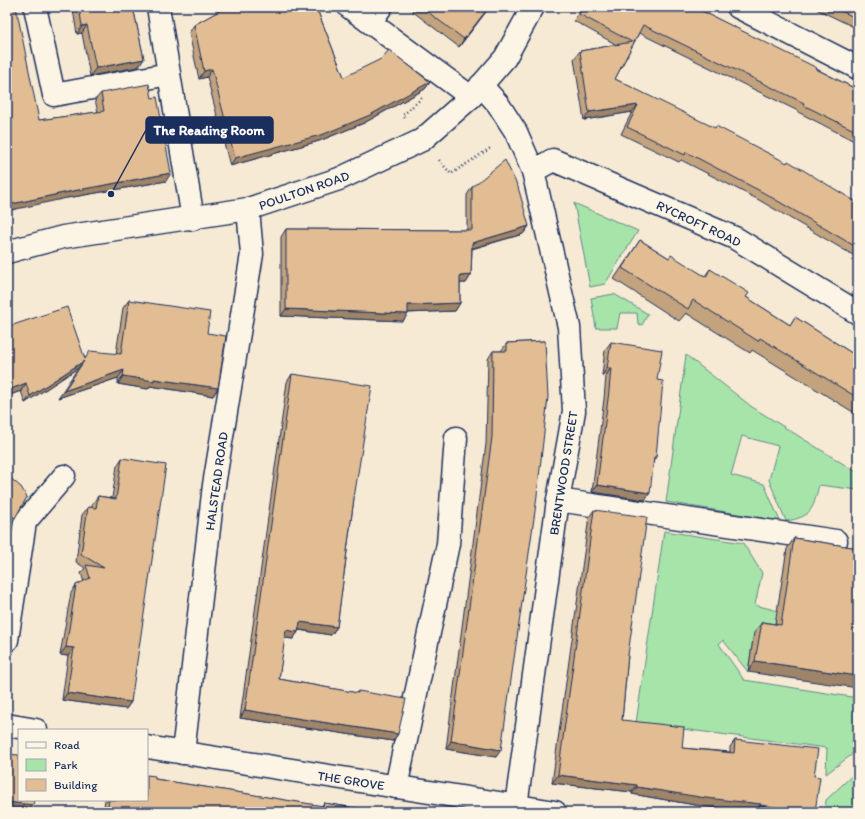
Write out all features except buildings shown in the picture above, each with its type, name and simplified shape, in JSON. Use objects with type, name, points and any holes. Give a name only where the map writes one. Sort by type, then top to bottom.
[{"type":"street","points":[[35,7],[54,95],[169,74]]},
{"type":"street","points":[[158,7],[193,219]]},
{"type":"street","name":"BRENTWOOD STREET","points":[[349,7],[375,15],[476,91],[498,104],[516,132],[533,171],[569,327],[574,412],[558,500],[508,807]]},
{"type":"street","name":"POULTON ROAD","points":[[7,252],[63,237],[193,219],[248,209],[339,179],[422,140],[476,91],[505,58],[533,7]]},
{"type":"street","points":[[738,7],[858,68]]},
{"type":"street","name":"RYCROFT ROAD","points":[[533,171],[552,160],[735,238],[858,313]]},
{"type":"street","name":"HALSTEAD ROAD","points":[[183,753],[214,485],[252,254],[248,209]]},
{"type":"street","points":[[396,787],[448,544],[456,438]]},
{"type":"street","points":[[7,640],[25,522],[64,476]]},
{"type":"street","points":[[558,500],[836,541]]},
{"type":"street","points":[[7,725],[30,729]]},
{"type":"street","name":"THE GROVE","points":[[148,748],[396,787],[508,807],[555,812]]},
{"type":"green space","points":[[574,203],[638,231],[605,284],[590,287]]},
{"type":"green space","points":[[614,294],[648,314],[642,325],[638,324],[637,313],[620,313],[617,328],[596,328],[591,298]]},
{"type":"green space","points":[[686,355],[752,407],[858,473],[858,490],[819,485],[813,506],[810,510],[801,517],[786,521],[769,480],[778,446],[742,436],[731,475],[764,484],[780,521],[666,502]]},
{"type":"green space","points":[[664,531],[743,543],[762,573],[755,605],[778,611],[773,636],[754,633],[748,672],[723,640],[719,644],[744,680],[858,698],[858,750],[826,774],[827,748],[636,723]]},
{"type":"green space","points":[[858,770],[858,812],[825,812],[826,800]]},
{"type":"place","name":"The Reading Room","points":[[111,194]]}]
